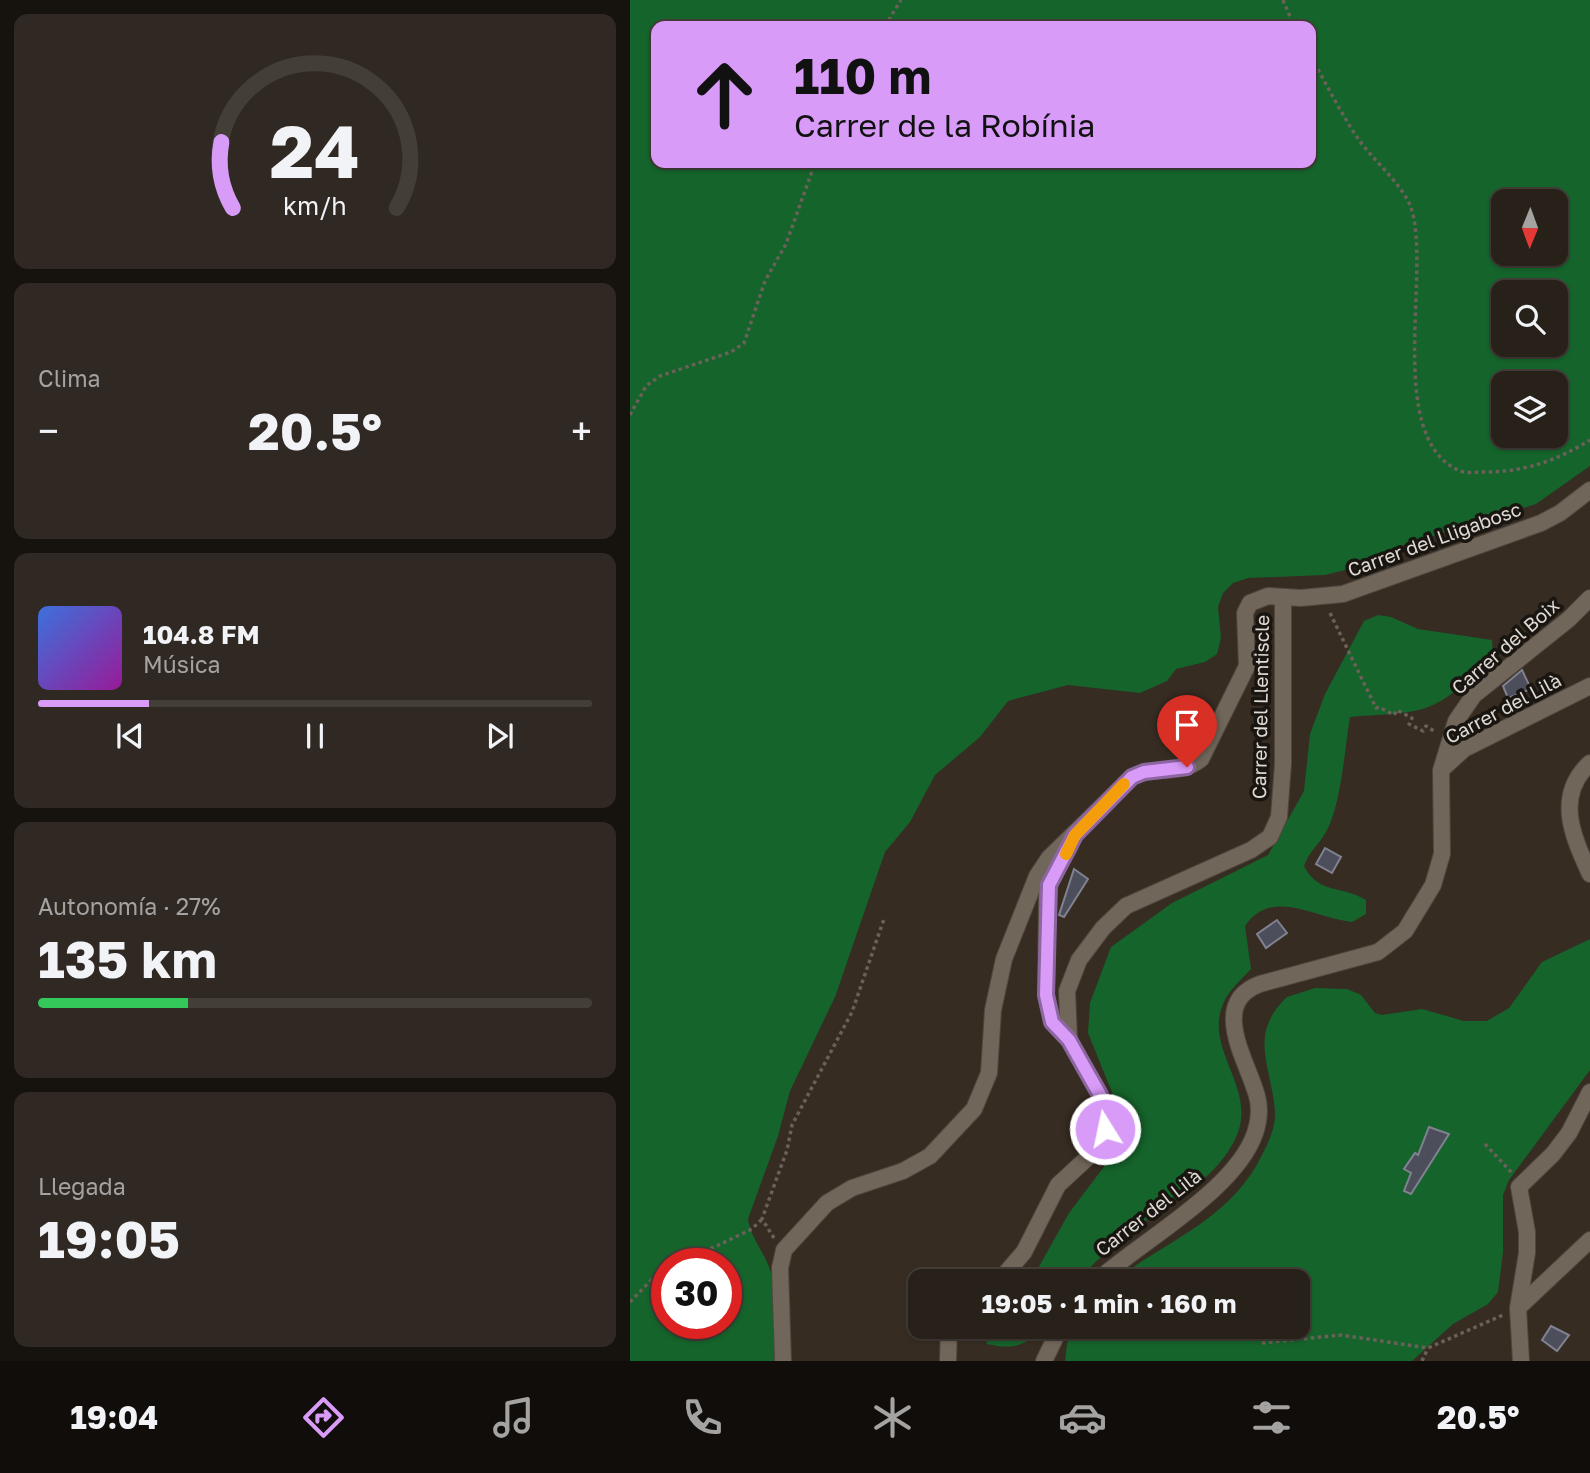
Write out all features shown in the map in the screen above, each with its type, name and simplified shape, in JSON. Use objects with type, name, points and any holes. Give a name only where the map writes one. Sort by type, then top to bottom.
[{"type":"street","name":"Carrer del Lligabosc","points":[[1075,835],[1132,777],[1144,772],[1187,767],[1200,759],[1247,666],[1247,608],[1261,597],[1326,597],[1465,552],[1541,523],[1569,508],[1590,490]]},
{"type":"street","name":"Carrer del Boix","points":[[1441,769],[1452,728],[1474,695],[1569,619],[1590,598]]},
{"type":"street","name":"Carrer del Llentiscle","points":[[1069,1040],[1067,991],[1079,960],[1103,928],[1126,906],[1251,850],[1270,836],[1279,817],[1283,764],[1283,599]]},
{"type":"street","name":"Carrer del Lilà","points":[[1112,1269],[1218,1184],[1250,1145],[1258,1121],[1257,1096],[1233,1028],[1235,1010],[1245,993],[1260,984],[1378,952],[1405,931],[1433,885],[1443,854],[1441,769],[1464,749],[1589,688]]},
{"type":"street","points":[[1590,763],[1572,789],[1568,813],[1572,834],[1590,874]]},
{"type":"street","points":[[1009,1269],[1024,1252],[1058,1185],[1097,1149],[1104,1134],[1102,1102],[1069,1040],[1052,1022],[1046,995],[1046,904],[1052,876],[1075,835]]},
{"type":"street","points":[[783,1361],[780,1268],[784,1250],[827,1203],[852,1188],[903,1171],[930,1156],[974,1109],[989,1073],[993,1010],[1004,959],[1037,876],[1049,858],[1075,835]]},
{"type":"street","points":[[1521,1361],[1518,1308],[1527,1254],[1527,1232],[1518,1192],[1522,1182],[1553,1154],[1569,1133],[1590,1093]]},
{"type":"street","points":[[1518,1308],[1590,1240]]},
{"type":"street","points":[[948,1361],[949,1339]]},
{"type":"street","points":[[1044,1361],[1055,1339]]},
{"type":"path","points":[[888,21],[901,0]]},
{"type":"path","points":[[1283,0],[1292,21]]},
{"type":"path","points":[[1316,66],[1359,140],[1410,205],[1416,227],[1413,343],[1416,389],[1428,439],[1438,456],[1460,472],[1498,472],[1539,466],[1590,440]]},
{"type":"path","points":[[630,415],[646,386],[660,376],[731,352],[744,343],[765,281],[786,244],[813,168]]},
{"type":"path","points":[[1326,597],[1376,708],[1394,715],[1397,710],[1412,718],[1409,723],[1423,731],[1426,726],[1439,734]]},
{"type":"path","points":[[712,1248],[752,1229],[762,1219],[792,1125],[852,1012],[884,919]]},
{"type":"path","points":[[1485,1144],[1522,1182]]},
{"type":"path","points":[[630,1301],[651,1280]]},
{"type":"path","points":[[1262,1343],[1341,1335],[1429,1348],[1518,1308]]},
{"type":"path","points":[[1422,1361],[1429,1348]]},
{"type":"green space","points":[[630,0],[1590,0],[1590,466],[1536,504],[1401,546],[1357,567],[1325,575],[1248,578],[1233,583],[1223,593],[1218,607],[1221,638],[1217,654],[1205,662],[1176,669],[1167,681],[1140,693],[1068,685],[1008,701],[980,737],[935,775],[910,822],[885,852],[835,997],[790,1091],[778,1136],[748,1219],[769,1266],[775,1306],[774,1361],[630,1361]]},
{"type":"green space","points":[[1378,615],[1391,617],[1418,629],[1492,640],[1493,655],[1459,688],[1426,708],[1404,713],[1350,717],[1332,819],[1304,866],[1310,875],[1324,886],[1366,900],[1366,914],[1352,922],[1294,908],[1268,908],[1256,914],[1245,926],[1251,969],[1226,998],[1219,1019],[1224,1052],[1240,1100],[1241,1117],[1237,1135],[1228,1152],[1204,1179],[1121,1239],[1089,1269],[1038,1269],[1069,1213],[1106,1164],[1121,1132],[1122,1117],[1088,1033],[1090,1003],[1111,947],[1172,903],[1268,855],[1304,791],[1310,734],[1325,694],[1364,621]]},
{"type":"green space","points":[[1590,939],[1590,1070],[1509,1180],[1503,1195],[1503,1252],[1498,1292],[1488,1304],[1453,1324],[1412,1361],[1065,1361],[1069,1339],[1310,1339],[1310,1269],[1131,1269],[1216,1212],[1250,1176],[1268,1144],[1275,1112],[1265,1038],[1275,1011],[1287,997],[1315,988],[1347,989],[1361,995],[1375,1013],[1382,1015],[1422,1009],[1464,1021],[1487,1021],[1509,1008],[1542,962]]},
{"type":"green space","points":[[986,1339],[1031,1339],[1004,1347],[987,1344]]},
{"type":"building","points":[[1522,670],[1531,689],[1508,698],[1503,686]]},
{"type":"building","points":[[1325,848],[1341,857],[1332,873],[1316,864]]},
{"type":"building","points":[[1074,869],[1088,879],[1064,917],[1059,915]]},
{"type":"building","points":[[1277,920],[1287,933],[1266,948],[1257,934]]},
{"type":"building","points":[[1429,1127],[1449,1134],[1411,1194],[1404,1191],[1411,1173],[1404,1169],[1415,1153],[1418,1155]]},
{"type":"building","points":[[1551,1326],[1569,1335],[1557,1351],[1542,1340]]},
{"type":"slow traffic","points":[[1066,854],[1075,835],[1124,784]]},
{"type":"route","points":[[1105,1129],[1106,1119],[1100,1095],[1069,1040],[1052,1022],[1046,995],[1046,904],[1049,885],[1075,835],[1132,777],[1144,772],[1187,767]]}]
